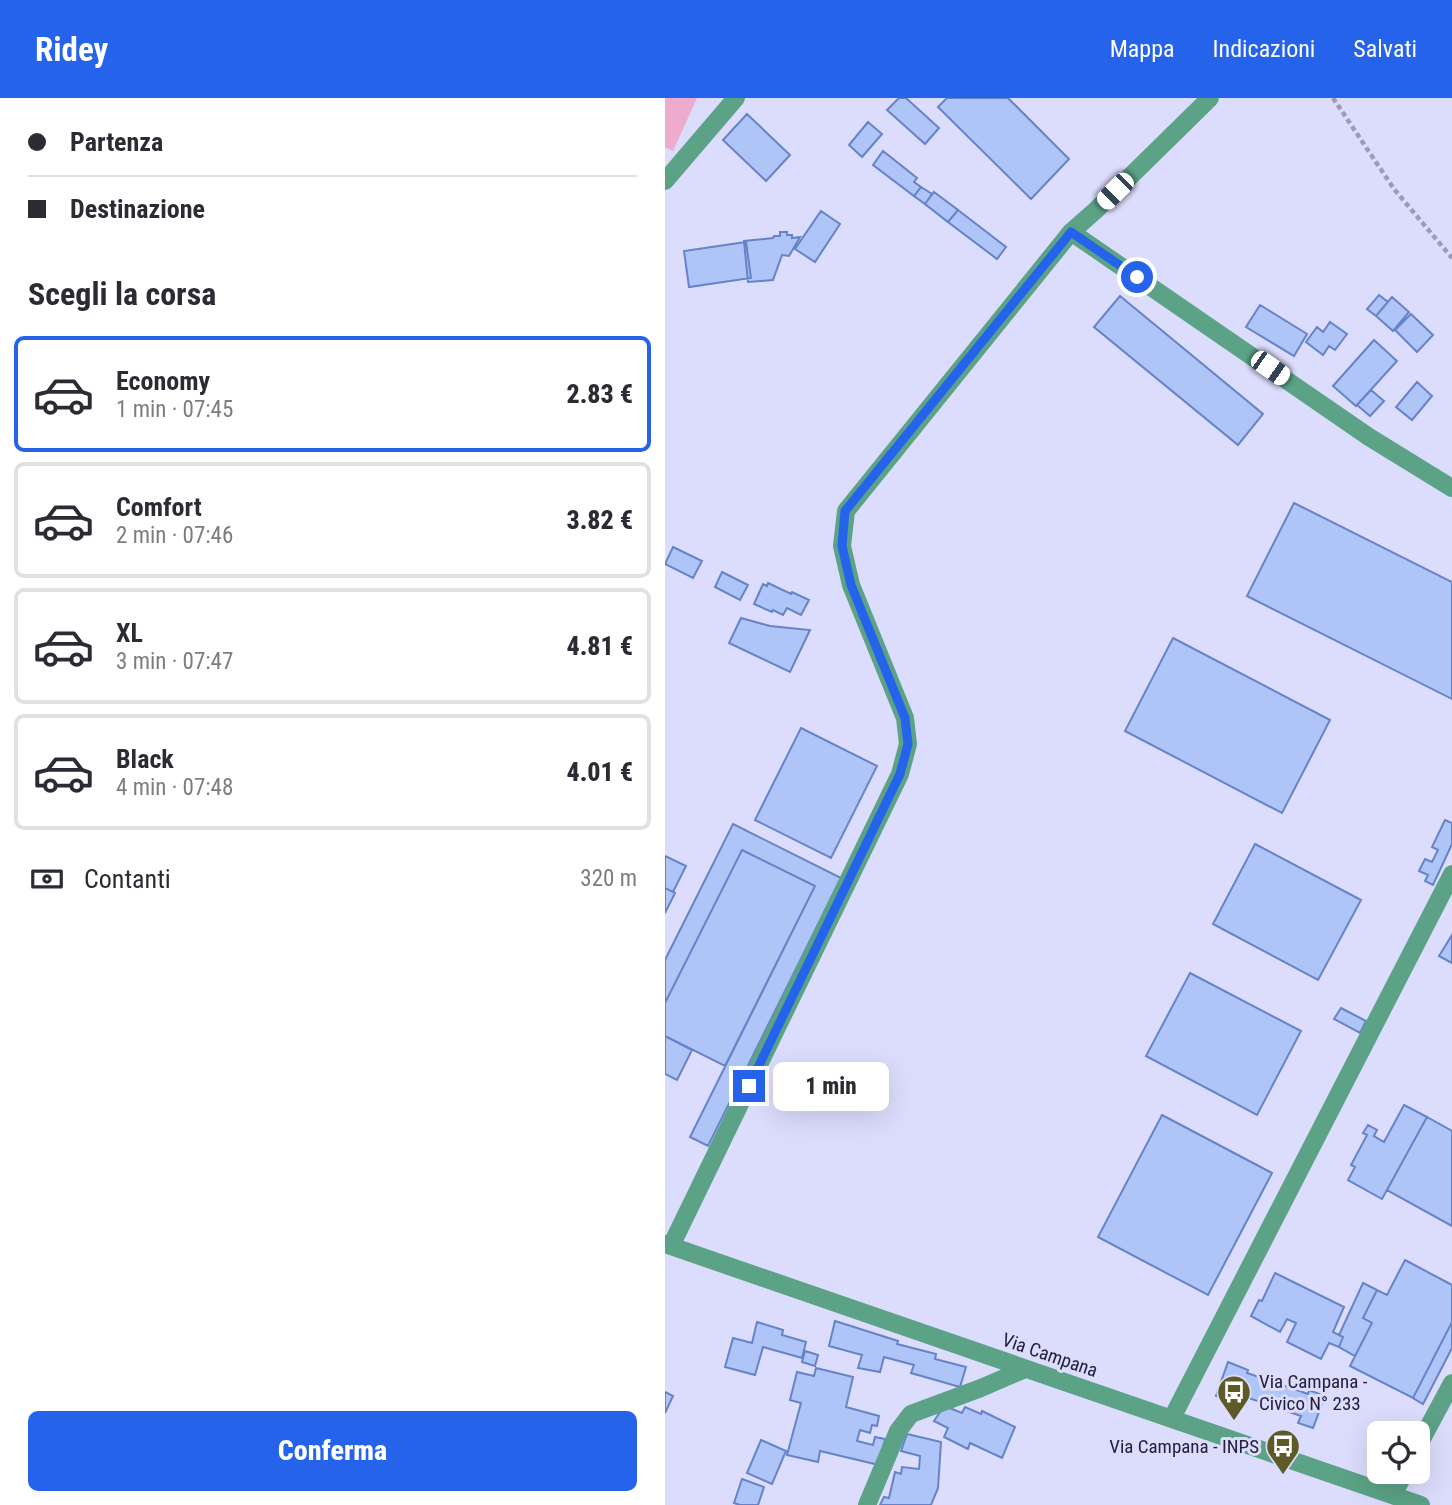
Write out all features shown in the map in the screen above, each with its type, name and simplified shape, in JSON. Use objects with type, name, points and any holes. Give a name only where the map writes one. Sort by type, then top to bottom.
[{"type":"street","points":[[665,181],[736,98]]},
{"type":"street","points":[[668,1245],[900,774],[908,744],[905,718],[851,585],[842,546],[845,511],[1071,232],[1210,98]]},
{"type":"street","points":[[1071,232],[1369,437],[1452,488]]},
{"type":"street","points":[[1172,1418],[1452,874]]},
{"type":"street","name":"Via Campana","points":[[668,1245],[1421,1505]]},
{"type":"street","points":[[867,1505],[898,1431],[911,1414],[1024,1369]]},
{"type":"street","points":[[1430,1424],[1452,1383]]},
{"type":"street","points":[[1392,1495],[1398,1484]]},
{"type":"path","points":[[1333,98],[1394,190],[1452,258]]},
{"type":"shaded area","points":[[665,98],[697,98],[673,151],[665,147]]},
{"type":"building","points":[[899,98],[906,98],[939,128],[925,144],[887,110]]},
{"type":"building","points":[[947,98],[1008,98],[1069,159],[1031,199],[938,107]]},
{"type":"building","points":[[747,114],[790,155],[766,181],[723,140]]},
{"type":"building","points":[[868,122],[882,134],[862,157],[849,145]]},
{"type":"building","points":[[883,151],[917,178],[914,182],[921,187],[914,196],[873,165]]},
{"type":"building","points":[[921,187],[932,194],[925,204],[914,196]]},
{"type":"building","points":[[934,192],[958,210],[948,222],[925,204]]},
{"type":"building","points":[[958,210],[1006,247],[997,259],[948,222]]},
{"type":"building","points":[[821,211],[840,224],[815,262],[795,249]]},
{"type":"building","points":[[780,232],[787,232],[792,238],[800,237],[789,256],[782,255],[773,280],[748,282],[744,241],[773,238],[780,236]]},
{"type":"building","points":[[746,242],[751,278],[689,287],[684,251]]},
{"type":"building","points":[[1379,295],[1388,302],[1376,316],[1367,309]]},
{"type":"building","points":[[1120,296],[1263,414],[1238,445],[1094,327]]},
{"type":"building","points":[[1392,297],[1409,312],[1393,331],[1376,316]]},
{"type":"building","points":[[1260,305],[1307,334],[1294,356],[1246,327]]},
{"type":"building","points":[[1411,314],[1433,335],[1417,352],[1395,330]]},
{"type":"building","points":[[1330,322],[1347,334],[1335,350],[1329,346],[1323,355],[1306,342],[1317,327],[1323,332]]},
{"type":"building","points":[[1374,340],[1397,361],[1356,406],[1333,386]]},
{"type":"building","points":[[1417,382],[1432,396],[1412,420],[1396,407]]},
{"type":"building","points":[[1371,390],[1384,401],[1370,416],[1357,405]]},
{"type":"building","points":[[1294,503],[1452,582],[1452,699],[1247,596]]},
{"type":"building","points":[[673,547],[702,561],[693,578],[665,564]]},
{"type":"building","points":[[722,572],[748,585],[740,600],[715,587]]},
{"type":"building","points":[[768,583],[809,600],[801,615],[787,608],[783,615],[754,604],[763,584],[767,586]]},
{"type":"building","points":[[741,618],[770,626],[810,630],[790,672],[729,643]]},
{"type":"building","points":[[1173,638],[1330,720],[1282,813],[1125,731]]},
{"type":"building","points":[[801,728],[877,766],[831,858],[755,820]]},
{"type":"building","points":[[1445,820],[1452,823],[1452,844],[1433,885],[1425,881],[1428,875],[1419,871],[1425,859],[1432,862],[1438,850],[1432,847]]},
{"type":"building","points":[[733,824],[841,878],[708,1146],[690,1137],[815,886],[742,850],[665,1003],[665,960]]},
{"type":"building","points":[[1255,844],[1361,900],[1318,980],[1213,924]]},
{"type":"building","points":[[742,850],[815,886],[725,1066],[665,1036],[665,1003]]},
{"type":"building","points":[[665,856],[686,866],[673,892],[665,888]]},
{"type":"building","points":[[665,888],[675,893],[665,913]]},
{"type":"building","points":[[1452,935],[1452,963],[1439,956]]},
{"type":"building","points":[[1190,973],[1301,1031],[1257,1115],[1146,1056]]},
{"type":"building","points":[[1341,1008],[1366,1021],[1360,1033],[1334,1019]]},
{"type":"building","points":[[665,1036],[692,1050],[677,1080],[665,1074]]},
{"type":"building","points":[[1404,1105],[1427,1117],[1382,1199],[1348,1180],[1355,1167],[1351,1165],[1367,1135],[1363,1133],[1368,1125],[1377,1130],[1374,1136],[1384,1142]]},
{"type":"building","points":[[1162,1115],[1272,1173],[1208,1295],[1098,1237]]},
{"type":"building","points":[[1427,1117],[1452,1131],[1452,1226],[1387,1190]]},
{"type":"building","points":[[1405,1260],[1452,1285],[1452,1322],[1413,1398],[1350,1366],[1372,1323],[1363,1318],[1377,1290],[1387,1295]]},
{"type":"building","points":[[1275,1273],[1344,1307],[1333,1332],[1343,1337],[1339,1347],[1329,1343],[1321,1359],[1287,1342],[1296,1323],[1287,1319],[1280,1332],[1251,1316],[1259,1300],[1262,1301]]},
{"type":"building","points":[[1363,1283],[1377,1290],[1363,1318],[1372,1323],[1355,1356],[1339,1347],[1343,1337],[1339,1335]]},
{"type":"building","points":[[835,1321],[898,1341],[897,1344],[936,1354],[935,1359],[966,1367],[960,1387],[911,1373],[914,1365],[884,1357],[880,1372],[858,1368],[862,1355],[829,1346]]},
{"type":"building","points":[[757,1322],[783,1330],[782,1335],[806,1342],[802,1358],[763,1347],[755,1375],[725,1367],[733,1338],[752,1343]]},
{"type":"building","points":[[1452,1322],[1452,1348],[1423,1404],[1413,1398]]},
{"type":"building","points":[[805,1351],[818,1355],[815,1366],[802,1362]]},
{"type":"building","points":[[1228,1362],[1248,1370],[1247,1373],[1308,1394],[1309,1390],[1325,1396],[1313,1428],[1298,1423],[1301,1416],[1240,1395],[1237,1404],[1216,1396]]},
{"type":"building","points":[[816,1368],[853,1377],[846,1407],[879,1416],[877,1426],[872,1425],[870,1433],[860,1430],[857,1441],[873,1445],[875,1437],[885,1439],[879,1465],[820,1451],[818,1462],[787,1455],[801,1403],[790,1400],[797,1372],[814,1376]]},
{"type":"building","points":[[665,1392],[673,1396],[665,1413]]},
{"type":"building","points":[[947,1407],[962,1413],[965,1407],[981,1414],[982,1411],[1015,1427],[1002,1458],[970,1443],[968,1449],[944,1437],[948,1428],[934,1421]]},
{"type":"building","points":[[907,1434],[941,1442],[938,1488],[931,1505],[880,1505],[884,1497],[889,1498],[895,1472],[901,1474],[902,1467],[919,1469],[920,1456],[901,1451]]},
{"type":"building","points":[[761,1440],[786,1451],[772,1484],[747,1473]]},
{"type":"building","points":[[742,1479],[764,1487],[758,1505],[734,1503]]},
{"type":"place","name":"Via Campana - Civico N° 233","points":[[1234,1422]]},
{"type":"place","name":"Via Campana - INPS","points":[[1283,1476]]},
{"type":"route","points":[[749,1086],[900,774],[908,744],[905,718],[851,585],[842,546],[845,511],[1071,232],[1137,277]]}]
